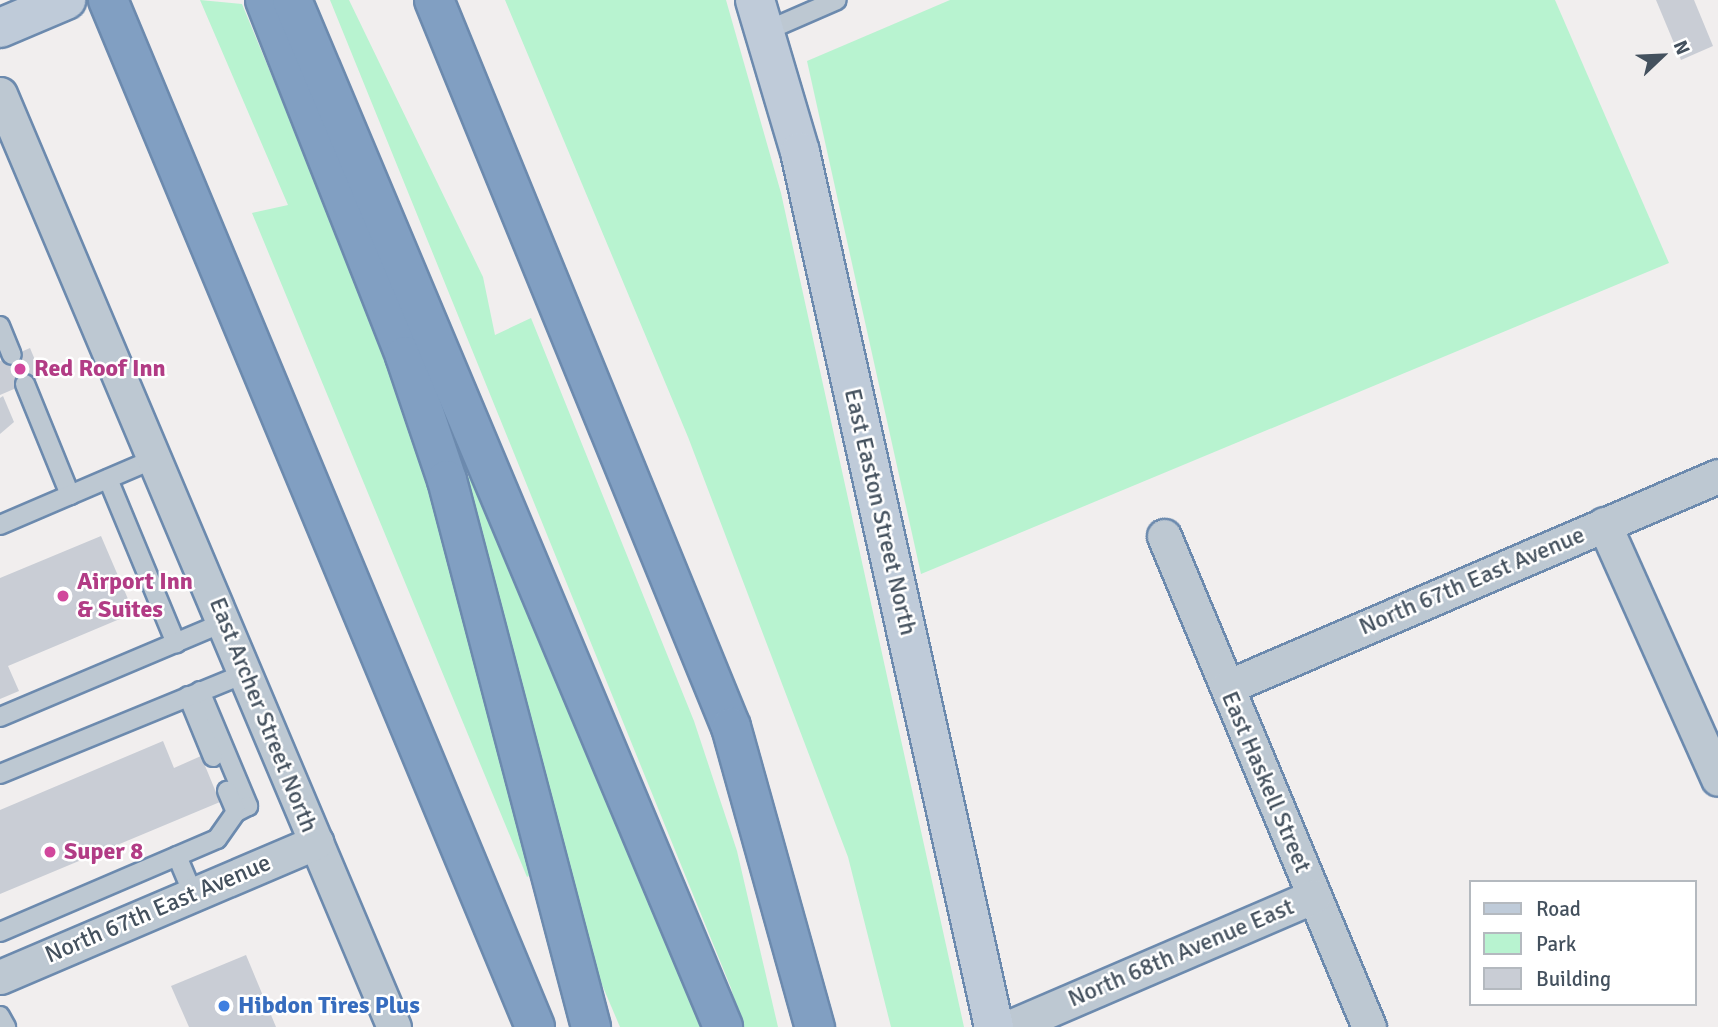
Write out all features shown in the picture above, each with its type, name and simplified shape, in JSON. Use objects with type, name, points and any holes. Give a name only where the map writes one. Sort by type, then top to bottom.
[{"type":"highway","points":[[108,0],[535,1027]]},
{"type":"highway","points":[[265,0],[405,356],[447,480],[591,1027]]},
{"type":"highway","points":[[292,0],[723,1027]]},
{"type":"highway","points":[[434,0],[731,727],[815,1027]]},
{"type":"street","points":[[15,21],[66,0]]},
{"type":"street","name":"East Easton Street North","points":[[760,16],[800,152],[995,1027]]},
{"type":"street","name":"East Archer Street North","points":[[0,94],[156,458],[394,1027]]},
{"type":"street","name":"North 67th East Avenue","points":[[1227,687],[1718,477]]},
{"type":"street","points":[[1604,524],[1718,779]]},
{"type":"street","name":"East Haskell Street","points":[[1164,536],[1369,1027]]},
{"type":"street","name":"North 67th East Avenue","points":[[0,977],[316,842]]},
{"type":"street","name":"North 68th Avenue East","points":[[1010,1027],[1314,896]]},
{"type":"lane","points":[[760,16],[837,0]]},
{"type":"lane","points":[[0,326],[12,355]]},
{"type":"lane","points":[[25,384],[70,495]]},
{"type":"lane","points":[[0,525],[156,458]]},
{"type":"lane","points":[[108,478],[176,643]]},
{"type":"lane","points":[[0,717],[225,622]]},
{"type":"lane","points":[[0,774],[246,673]]},
{"type":"lane","points":[[194,694],[213,757]]},
{"type":"lane","points":[[0,932],[217,839],[236,812],[248,806],[194,694]]},
{"type":"lane","points":[[227,791],[236,812]]},
{"type":"lane","points":[[177,856],[193,894]]},
{"type":"lane","points":[[0,1016],[6,1027]]},
{"type":"green space","points":[[200,0],[242,4],[392,366],[429,474],[489,718],[536,871],[527,877],[252,213],[288,205]]},
{"type":"green space","points":[[330,0],[349,0],[483,277],[495,335],[531,318],[694,721],[737,851],[778,1027],[741,1027],[731,988]]},
{"type":"green space","points":[[505,0],[726,0],[781,193],[964,1027],[891,1027],[848,857],[688,437]]},
{"type":"green space","points":[[950,0],[1555,0],[1669,263],[921,574],[807,61]]},
{"type":"green space","points":[[480,474],[706,1027],[620,1027],[583,940],[467,477]]},
{"type":"building","points":[[1656,0],[1694,0],[1713,46],[1681,60]]},
{"type":"building","name":"Red Roof Inn","points":[[30,348],[42,377],[0,395],[0,361]]},
{"type":"building","name":"Red Roof Inn","points":[[3,396],[14,422],[0,434],[0,398]]},
{"type":"building","name":"Airport Inn & Suites","points":[[101,536],[134,613],[8,666],[19,691],[0,699],[0,578]]},
{"type":"building","name":"Super 8","points":[[163,741],[174,768],[201,756],[220,802],[0,894],[0,810]]},
{"type":"building","name":"Hibdon Tires Plus","points":[[246,955],[276,1027],[189,1027],[171,986]]},
{"type":"place","name":"Red Roof Inn","points":[[20,369]]},
{"type":"place","name":"Airport Inn & Suites","points":[[63,596]]},
{"type":"place","name":"Super 8","points":[[50,852]]},
{"type":"place","name":"Hibdon Tires Plus","points":[[224,1006]]}]
